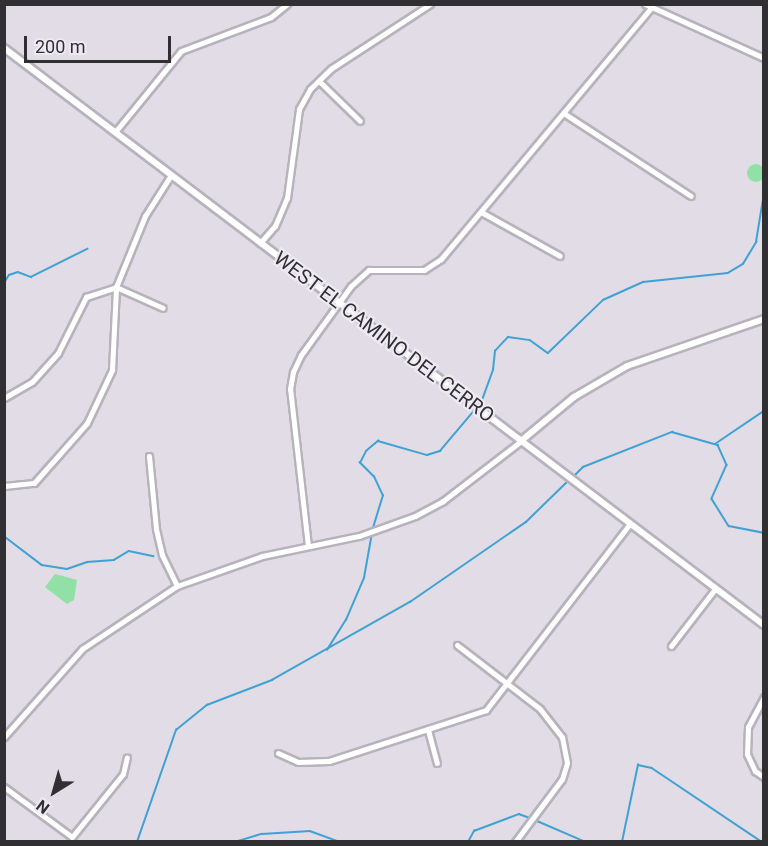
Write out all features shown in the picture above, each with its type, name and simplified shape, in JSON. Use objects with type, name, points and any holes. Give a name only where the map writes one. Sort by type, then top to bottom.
[{"type":"street","points":[[115,132],[181,51],[271,17],[287,4]]},
{"type":"street","points":[[260,243],[282,214],[299,109],[319,81],[430,4]]},
{"type":"street","points":[[308,546],[291,379],[301,355],[339,302],[369,270],[424,270],[436,263],[565,114],[647,7],[762,54]]},
{"type":"street","name":"WEST EL CAMINO DEL CERRO","points":[[4,48],[764,625]]},
{"type":"street","points":[[319,81],[360,121]]},
{"type":"street","points":[[565,114],[691,196]]},
{"type":"street","points":[[4,486],[34,483],[87,423],[112,370],[116,287],[146,216],[171,175]]},
{"type":"street","points":[[481,212],[560,256]]},
{"type":"street","points":[[4,398],[32,382],[58,353],[86,297],[116,287],[163,308]]},
{"type":"street","points":[[6,732],[82,649],[177,586],[262,556],[359,536],[414,516],[443,501],[574,397],[627,366],[764,319]]},
{"type":"street","points":[[149,456],[156,529],[162,555],[177,586]]},
{"type":"street","points":[[278,753],[312,765],[486,711],[630,524]]},
{"type":"street","points":[[671,646],[715,589]]},
{"type":"street","points":[[457,645],[508,684],[552,722],[562,737],[567,763],[562,779],[515,842]]},
{"type":"street","points":[[764,697],[748,727],[747,754],[755,771],[764,777]]},
{"type":"street","points":[[428,730],[437,763]]},
{"type":"street","points":[[4,787],[72,837],[123,774],[127,757]]},
{"type":"green space","points":[[752,164],[760,164],[765,169],[763,180],[752,182],[747,177],[747,169]]},
{"type":"green space","points":[[55,574],[77,580],[74,600],[67,604],[45,587]]},
{"type":"waterway","points":[[481,403],[493,370],[495,351],[508,337],[530,340],[548,353],[603,300],[643,282],[728,273],[743,264],[756,242],[764,193]]},
{"type":"waterway","points":[[4,283],[9,275],[18,272],[31,277],[87,249]]},
{"type":"waterway","points":[[715,444],[764,411]]},
{"type":"waterway","points":[[373,528],[383,496],[374,477],[360,463],[366,451],[378,441],[427,455],[440,451],[472,413]]},
{"type":"waterway","points":[[573,477],[583,467],[672,432],[718,445],[727,465],[712,499],[729,526],[764,533]]},
{"type":"waterway","points":[[137,842],[176,730],[207,705],[272,680],[410,602],[526,522],[569,480]]},
{"type":"waterway","points":[[327,650],[346,620],[364,578],[372,533]]},
{"type":"waterway","points":[[4,536],[42,565],[67,569],[87,562],[114,560],[129,551],[153,556]]},
{"type":"waterway","points":[[622,842],[638,765],[652,768],[762,842]]},
{"type":"waterway","points":[[468,842],[474,831],[519,814],[530,818]]},
{"type":"waterway","points":[[535,820],[586,842]]},
{"type":"waterway","points":[[235,842],[262,834],[310,831],[340,842]]}]
